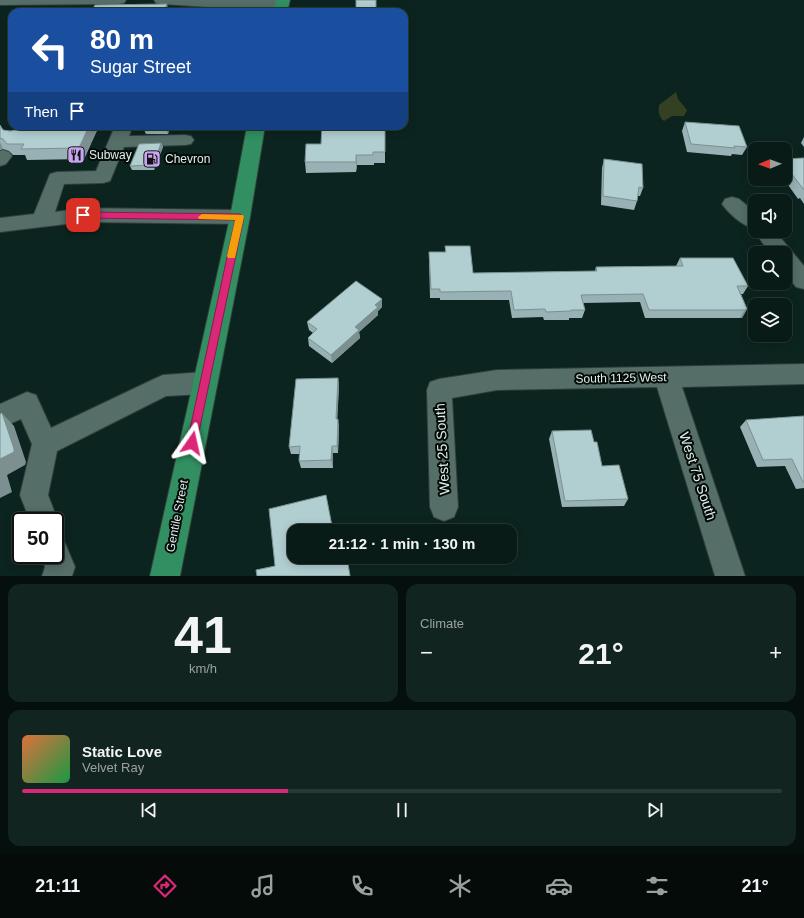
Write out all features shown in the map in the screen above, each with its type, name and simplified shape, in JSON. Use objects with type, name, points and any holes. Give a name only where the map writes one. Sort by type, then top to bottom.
[{"type":"main road","name":"Gentile Street","points":[[165,576],[240,217],[255,130]]},
{"type":"street","points":[[0,1],[119,0]]},
{"type":"street","points":[[161,0],[224,4],[282,5]]},
{"type":"street","points":[[42,219],[57,178],[103,177],[121,134],[185,140]]},
{"type":"street","points":[[732,204],[748,217]]},
{"type":"street","points":[[0,225],[83,215],[240,217]]},
{"type":"street","points":[[769,238],[776,246]]},
{"type":"street","points":[[792,266],[804,281]]},
{"type":"street","name":"South 1125 West","points":[[439,390],[497,380],[804,374]]},
{"type":"street","name":"West 75 South","points":[[666,377],[730,576]]},
{"type":"street","points":[[45,444],[163,386],[204,384]]},
{"type":"street","name":"West 25 South","points":[[439,390],[444,507]]},
{"type":"street","points":[[0,417],[27,403],[45,444],[34,494],[41,512]]},
{"type":"street","points":[[57,576],[60,568],[59,564]]},
{"type":"green space","points":[[676,92],[678,99],[687,110],[684,116],[672,116],[664,121],[659,114],[659,105]]},
{"type":"building","points":[[356,0],[376,0],[376,8],[356,8]]},
{"type":"building","points":[[167,4],[165,8],[93,8],[95,5]]},
{"type":"building","points":[[685,122],[739,126],[747,147],[734,146],[735,148],[691,144]]},
{"type":"building","points":[[0,125],[3,130],[10,131],[87,130],[79,148],[21,149],[24,144],[7,144],[0,138]]},
{"type":"building","points":[[322,130],[385,130],[385,152],[373,152],[373,155],[356,155],[356,162],[305,162],[306,144],[321,144]]},
{"type":"building","points":[[161,143],[153,165],[130,166],[139,144]]},
{"type":"building","points":[[804,158],[804,190],[792,174],[792,159]]},
{"type":"building","points":[[604,159],[642,164],[643,188],[639,187],[637,201],[603,196]]},
{"type":"building","points":[[445,246],[470,246],[473,273],[597,271],[596,267],[683,266],[680,258],[733,258],[748,286],[737,286],[747,309],[649,310],[643,294],[581,295],[585,310],[546,312],[545,309],[514,310],[511,291],[440,292],[440,289],[431,289],[429,252],[446,252]]},
{"type":"building","points":[[356,281],[382,299],[375,305],[378,307],[355,327],[359,330],[331,355],[308,338],[317,329],[307,322]]},
{"type":"building","points":[[338,378],[336,419],[338,419],[337,446],[332,446],[331,460],[299,461],[300,446],[289,447],[296,379]]},
{"type":"building","points":[[2,413],[14,452],[0,459],[0,414]]},
{"type":"building","points":[[804,416],[803,482],[792,459],[763,460],[746,420]]},
{"type":"building","points":[[591,430],[594,442],[597,442],[602,466],[619,465],[628,499],[565,501],[552,431]]},
{"type":"building","points":[[326,495],[332,524],[287,524],[287,564],[348,564],[350,576],[257,576],[256,570],[275,566],[269,509]]},
{"type":"slow traffic","points":[[202,217],[240,217],[231,256]]},
{"type":"place","name":"Subway","points":[[76,155]]},
{"type":"place","name":"Chevron","points":[[152,159]]},
{"type":"route","points":[[83,215],[240,217],[192,443]]}]
